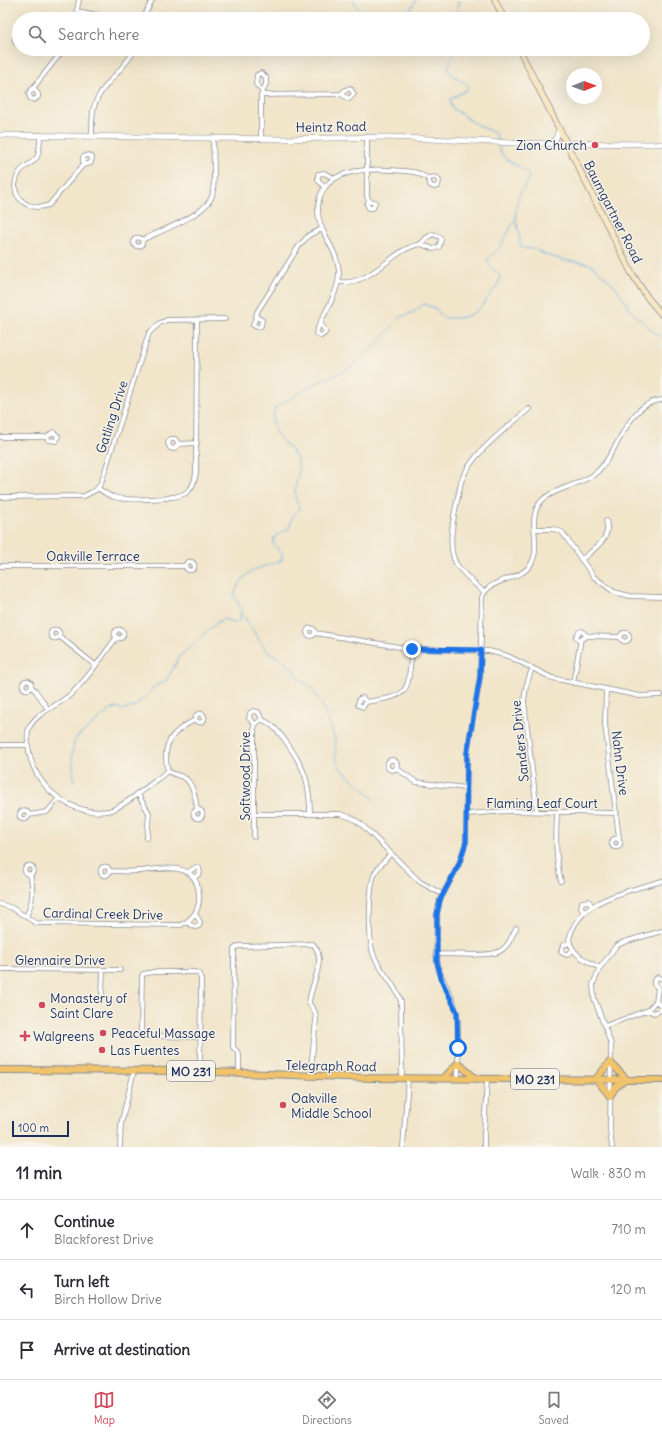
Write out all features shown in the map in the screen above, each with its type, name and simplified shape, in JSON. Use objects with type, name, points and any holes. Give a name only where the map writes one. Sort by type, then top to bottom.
[{"type":"main road","points":[[495,0],[501,12]]},
{"type":"main road","name":"Baumgartner Road","points":[[522,56],[631,272],[647,297],[662,315]]},
{"type":"main road","points":[[610,1062],[626,1079],[615,1088],[610,1096],[596,1079],[610,1062]]},
{"type":"main road","points":[[444,1078],[458,1063],[475,1078]]},
{"type":"main road","name":"Telegraph Road","points":[[1,1069],[239,1073],[310,1077],[662,1080]]},
{"type":"street","points":[[79,0],[77,11],[82,12]]},
{"type":"street","points":[[146,12],[152,0]]},
{"type":"street","points":[[34,88],[58,56]]},
{"type":"street","points":[[92,136],[93,112],[97,101],[104,89],[132,56]]},
{"type":"street","points":[[261,138],[262,93],[341,94]]},
{"type":"street","points":[[551,144],[556,138],[559,129]]},
{"type":"street","name":"Heintz Road","points":[[0,135],[261,138],[367,137],[489,143],[662,144]]},
{"type":"street","points":[[40,135],[36,158],[23,169],[17,179],[17,193],[24,203],[39,207],[49,205],[83,165]]},
{"type":"street","points":[[142,240],[200,212],[209,203],[213,188],[213,137]]},
{"type":"street","points":[[367,137],[368,201]]},
{"type":"street","points":[[320,323],[339,282],[338,263],[334,248],[322,229],[318,210],[318,203],[325,188],[334,178],[350,172],[367,170],[416,172],[428,178]]},
{"type":"street","points":[[325,188],[318,180],[318,174],[324,173],[334,178]]},
{"type":"street","points":[[256,317],[257,312],[299,246],[309,235],[322,229]]},
{"type":"street","points":[[339,282],[349,283],[358,281],[408,249],[421,244],[426,238],[433,234],[440,237],[441,240],[439,247],[433,249],[421,244]]},
{"type":"street","name":"Gatling Drive","points":[[98,488],[149,333],[164,321],[225,319]]},
{"type":"street","points":[[0,497],[84,496],[98,488],[115,498],[172,498],[186,493],[194,482],[196,473],[197,320]]},
{"type":"street","points":[[458,1078],[457,1012],[439,972],[436,954],[437,914],[442,894],[458,868],[465,850],[468,741],[480,677],[481,603],[484,592],[492,585],[517,575],[529,567],[535,553],[535,512],[542,501],[587,479],[597,472],[637,411],[648,403],[662,400]]},
{"type":"street","points":[[484,592],[457,565],[452,550],[452,536],[461,482],[472,461],[529,408]]},
{"type":"street","points":[[0,437],[47,437]]},
{"type":"street","points":[[179,444],[197,443]]},
{"type":"street","points":[[581,560],[606,538],[608,530],[606,521]]},
{"type":"street","points":[[534,530],[553,529],[562,532],[594,577],[614,592],[630,596],[662,597]]},
{"type":"street","name":"Oakville Terrace","points":[[0,566],[185,566]]},
{"type":"street","points":[[580,642],[576,637],[579,632],[582,631],[587,636]]},
{"type":"street","points":[[315,633],[412,649],[481,650],[508,656],[552,678],[640,696],[661,695]]},
{"type":"street","points":[[59,636],[95,665]]},
{"type":"street","points":[[573,683],[581,639],[587,636],[620,637]]},
{"type":"street","points":[[117,637],[71,694],[38,717],[29,728],[28,745],[30,756],[42,782],[59,798],[77,808],[86,810],[108,811],[122,806],[137,793],[168,771]]},
{"type":"street","points":[[366,702],[394,698],[402,694],[408,685],[412,649]]},
{"type":"street","name":"Sanders Drive","points":[[532,668],[526,686],[524,700],[537,812]]},
{"type":"street","points":[[31,687],[35,690],[48,709]]},
{"type":"street","name":"Nahn Drive","points":[[606,689],[605,724],[617,813],[618,838]]},
{"type":"street","points":[[255,724],[249,718],[250,713],[253,711],[258,712],[263,720],[282,735],[306,778],[310,814]]},
{"type":"street","points":[[168,771],[167,752],[170,738],[181,727],[195,720]]},
{"type":"street","name":"Softwood Drive","points":[[254,837],[255,724],[263,720]]},
{"type":"street","points":[[0,745],[28,745]]},
{"type":"street","points":[[396,768],[416,782],[466,788]]},
{"type":"street","points":[[168,771],[185,779],[191,785],[196,799],[197,810]]},
{"type":"street","points":[[137,793],[149,814],[147,838]]},
{"type":"street","points":[[29,815],[44,814],[50,810],[59,798]]},
{"type":"street","name":"Flaming Leaf Court","points":[[466,814],[508,811],[617,813]]},
{"type":"street","points":[[557,813],[557,865],[561,880]]},
{"type":"street","points":[[255,814],[340,814],[352,818],[361,824],[420,882],[442,894]]},
{"type":"street","points":[[390,854],[376,871],[371,889],[372,946],[378,963],[401,1001],[405,1078],[403,1147]]},
{"type":"street","name":"Cardinal Creek Drive","points":[[0,904],[7,905],[36,923],[181,925],[186,922],[195,927],[199,926],[200,922],[195,913],[198,909],[199,892],[194,878],[200,873],[199,868],[196,866],[188,872],[172,867],[130,872],[109,871]]},
{"type":"street","points":[[188,872],[194,878]]},
{"type":"street","points":[[26,917],[32,905],[33,897],[30,874]]},
{"type":"street","points":[[600,968],[578,955],[573,950],[570,943],[570,936],[585,912],[609,897],[662,881]]},
{"type":"street","points":[[585,912],[581,908],[582,902],[589,902],[592,907]]},
{"type":"street","points":[[186,922],[195,913]]},
{"type":"street","points":[[436,954],[476,954],[499,952],[510,941],[516,928]]},
{"type":"street","points":[[612,1147],[610,1096],[611,1044],[593,991],[593,984],[600,968],[616,946],[624,942],[662,931]]},
{"type":"street","points":[[570,943],[563,945],[561,952],[567,955],[573,950]]},
{"type":"street","points":[[239,1073],[239,1054],[233,1048],[234,949],[238,946],[313,944],[317,948],[318,970],[308,1003],[315,1012],[316,1020],[310,1077]]},
{"type":"street","name":"Glennaire Drive","points":[[0,969],[120,970]]},
{"type":"street","points":[[102,996],[103,970]]},
{"type":"street","points":[[200,1037],[147,1036],[143,1034],[141,1022],[142,976],[144,974],[160,972],[195,972],[199,974],[200,979],[200,1037],[200,1072]]},
{"type":"street","points":[[605,1026],[648,1010],[656,1001],[660,987],[654,984],[654,981],[658,977],[662,979]]},
{"type":"street","points":[[648,1010],[654,1014],[661,1010],[661,1006],[656,1001]]},
{"type":"street","points":[[120,1147],[121,1124],[134,1071]]},
{"type":"street","points":[[484,1147],[487,1078]]},
{"type":"waterway","points":[[354,0],[357,7],[362,12]]},
{"type":"waterway","points":[[409,12],[416,0]]},
{"type":"waterway","points":[[456,12],[459,0]]},
{"type":"waterway","points":[[453,56],[448,66],[450,73],[468,85],[468,89],[450,99],[452,108],[474,123],[496,134],[498,141]]},
{"type":"waterway","points":[[498,144],[506,159],[524,170],[529,175],[516,207],[516,219],[521,247],[536,250],[546,255],[563,260],[590,264],[615,286],[632,312],[651,330],[662,337]]},
{"type":"waterway","points":[[74,781],[72,755],[74,742],[77,737],[112,709],[119,708],[123,710],[136,706],[155,686],[166,681],[180,656],[219,621],[224,619],[234,623],[240,620],[241,609],[234,596],[237,587],[252,571],[282,560],[282,555],[273,543],[274,538],[280,533],[289,529],[293,516],[299,509],[295,496],[298,463],[295,456],[281,440],[274,427],[273,419],[275,408],[312,385],[352,367],[383,338],[400,317],[412,313],[424,304],[436,309],[442,317],[458,318],[475,312],[485,302],[498,284],[500,276],[487,263],[488,259],[500,247],[515,220]]},
{"type":"waterway","points":[[242,614],[266,650],[291,667],[299,679],[311,687],[321,703],[331,727],[335,740],[336,758],[340,768],[375,800]]},
{"type":"place","name":"Zion Church","points":[[595,145]]},
{"type":"place","name":"Monastery of Saint Clare","points":[[42,1005]]},
{"type":"place","name":"Peaceful Massage","points":[[103,1033]]},
{"type":"place","name":"Walgreens","points":[[25,1036]]},
{"type":"place","name":"Las Fuentes","points":[[102,1050]]},
{"type":"place","name":"Oakville Middle School","points":[[283,1105]]},
{"type":"route","points":[[412,649],[481,650],[480,677],[470,728],[467,753],[465,850],[456,872],[440,900],[437,914],[437,962],[442,981],[454,1003],[457,1012],[459,1028],[458,1048]]}]
